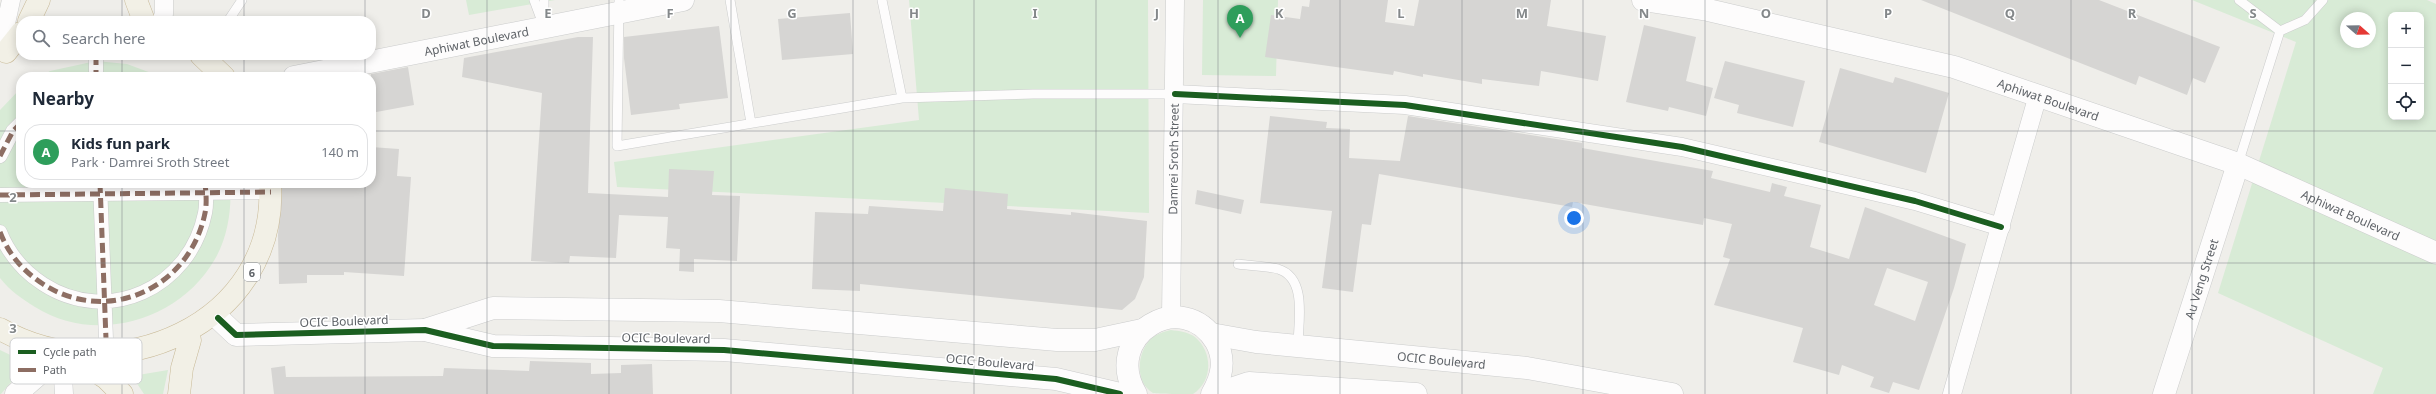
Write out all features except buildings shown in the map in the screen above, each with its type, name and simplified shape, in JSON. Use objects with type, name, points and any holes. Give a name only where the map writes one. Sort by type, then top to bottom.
[{"type":"highway","points":[[24,0],[32,0]]},
{"type":"highway","points":[[31,16],[39,0]]},
{"type":"highway","points":[[136,0],[142,16]]},
{"type":"highway","points":[[7,49],[16,39]]},
{"type":"highway","points":[[207,60],[219,72]]},
{"type":"highway","name":"6","points":[[142,360],[147,359],[190,340],[218,318],[239,294],[258,260],[268,227],[271,188]]},
{"type":"highway","name":"6","points":[[0,329],[14,338]]},
{"type":"highway","points":[[179,394],[182,368],[190,340]]},
{"type":"highway","name":"6","points":[[112,384],[122,394]]},
{"type":"street","points":[[7,49],[5,28],[11,0]]},
{"type":"street","points":[[163,16],[164,0]]},
{"type":"street","name":"Aphiwat Boulevard","points":[[319,72],[544,27],[619,6],[683,0]]},
{"type":"street","name":"Damrei Sroth Street","points":[[1171,317],[1175,0]]},
{"type":"street","name":"Aphiwat Boulevard","points":[[1643,0],[1708,10],[1954,67],[2238,164],[2436,253]]},
{"type":"street","points":[[96,60],[96,72]]},
{"type":"street","points":[[1175,94],[1405,105],[1682,147],[1915,201],[2001,227]]},
{"type":"street","points":[[1952,394],[2038,95]]},
{"type":"street","points":[[0,156],[16,128]]},
{"type":"street","name":"Au Veng Street","points":[[2164,394],[2238,164]]},
{"type":"street","points":[[0,195],[100,188],[271,188]]},
{"type":"street","points":[[99,338],[104,302],[100,188]]},
{"type":"street","points":[[0,232],[6,247],[26,273],[60,295],[86,301],[104,302],[127,298],[150,289],[174,272],[193,248],[206,213],[205,188]]},
{"type":"street","name":"OCIC Boulevard","points":[[425,330],[493,308],[719,311],[1057,340],[1095,340],[1142,330]]},
{"type":"street","points":[[1136,394],[1129,382],[1126,364],[1130,345],[1142,330],[1160,319],[1171,317],[1186,318],[1200,324],[1211,334],[1219,348],[1222,364],[1220,381],[1212,394]]},
{"type":"street","name":"OCIC Boulevard","points":[[218,318],[236,336],[425,330],[493,346],[724,350],[1056,379],[1120,394]]},
{"type":"street","name":"OCIC Boulevard","points":[[1211,334],[1256,342],[1527,368],[1672,394]]},
{"type":"street","points":[[1216,394],[1249,383],[1343,391],[1416,394]]},
{"type":"street","points":[[16,394],[28,384]]},
{"type":"street","points":[[63,384],[64,394]]},
{"type":"lane","points":[[231,16],[242,0]]},
{"type":"lane","points":[[534,0],[544,27]]},
{"type":"lane","points":[[544,0],[544,27]]},
{"type":"lane","points":[[730,0],[751,124]]},
{"type":"lane","points":[[882,0],[902,98]]},
{"type":"lane","points":[[2239,0],[2280,31]]},
{"type":"lane","points":[[2238,164],[2280,31],[2306,20],[2323,0]]},
{"type":"lane","points":[[619,6],[617,146],[902,98],[1033,94],[1175,94]]},
{"type":"lane","points":[[1238,264],[1279,270],[1290,276],[1298,289],[1298,346]]},
{"type":"green space","points":[[466,0],[555,0],[469,15]]},
{"type":"green space","points":[[909,0],[1148,0],[1149,213],[617,187],[614,162],[919,120]]},
{"type":"green space","points":[[1203,0],[1278,0],[1276,76],[1202,75]]},
{"type":"green space","points":[[2192,0],[2427,0],[2436,4],[2436,394],[2373,394],[2383,368],[2218,293],[2296,42]]},
{"type":"green space","points":[[96,61],[127,64],[149,72],[48,72]]},
{"type":"green space","points":[[16,93],[16,188],[230,188],[230,212],[226,232],[215,259],[200,280],[181,298],[158,311],[134,320],[109,325],[84,324],[59,318],[35,307],[12,291],[0,278],[0,110]]},
{"type":"green space","points":[[1171,330],[1183,332],[1195,337],[1201,343],[1208,358],[1207,374],[1204,382],[1193,394],[1153,393],[1143,382],[1140,361],[1145,347],[1154,337]]},
{"type":"green space","points":[[0,350],[10,355],[10,383],[0,394]]},
{"type":"green space","points":[[168,370],[163,394],[144,394],[137,384],[142,384],[142,374]]},
{"type":"marked path","points":[[96,60],[96,72]]},
{"type":"marked path","points":[[0,156],[16,128]]},
{"type":"marked path","points":[[100,188],[106,338]]},
{"type":"marked path","points":[[0,232],[17,262],[29,274],[43,284],[68,296],[94,301],[119,300],[143,292],[164,279],[182,262],[196,239],[205,213],[205,188]]},
{"type":"marked path","points":[[0,195],[271,192]]},
{"type":"cycle path","points":[[1175,94],[1405,105],[1682,147],[1915,201],[2001,227]]},
{"type":"cycle path","points":[[218,318],[236,335],[425,330],[493,346],[724,350],[1056,379],[1120,394]]},
{"type":"place","name":"Kids fun park","points":[[1240,38]]}]
